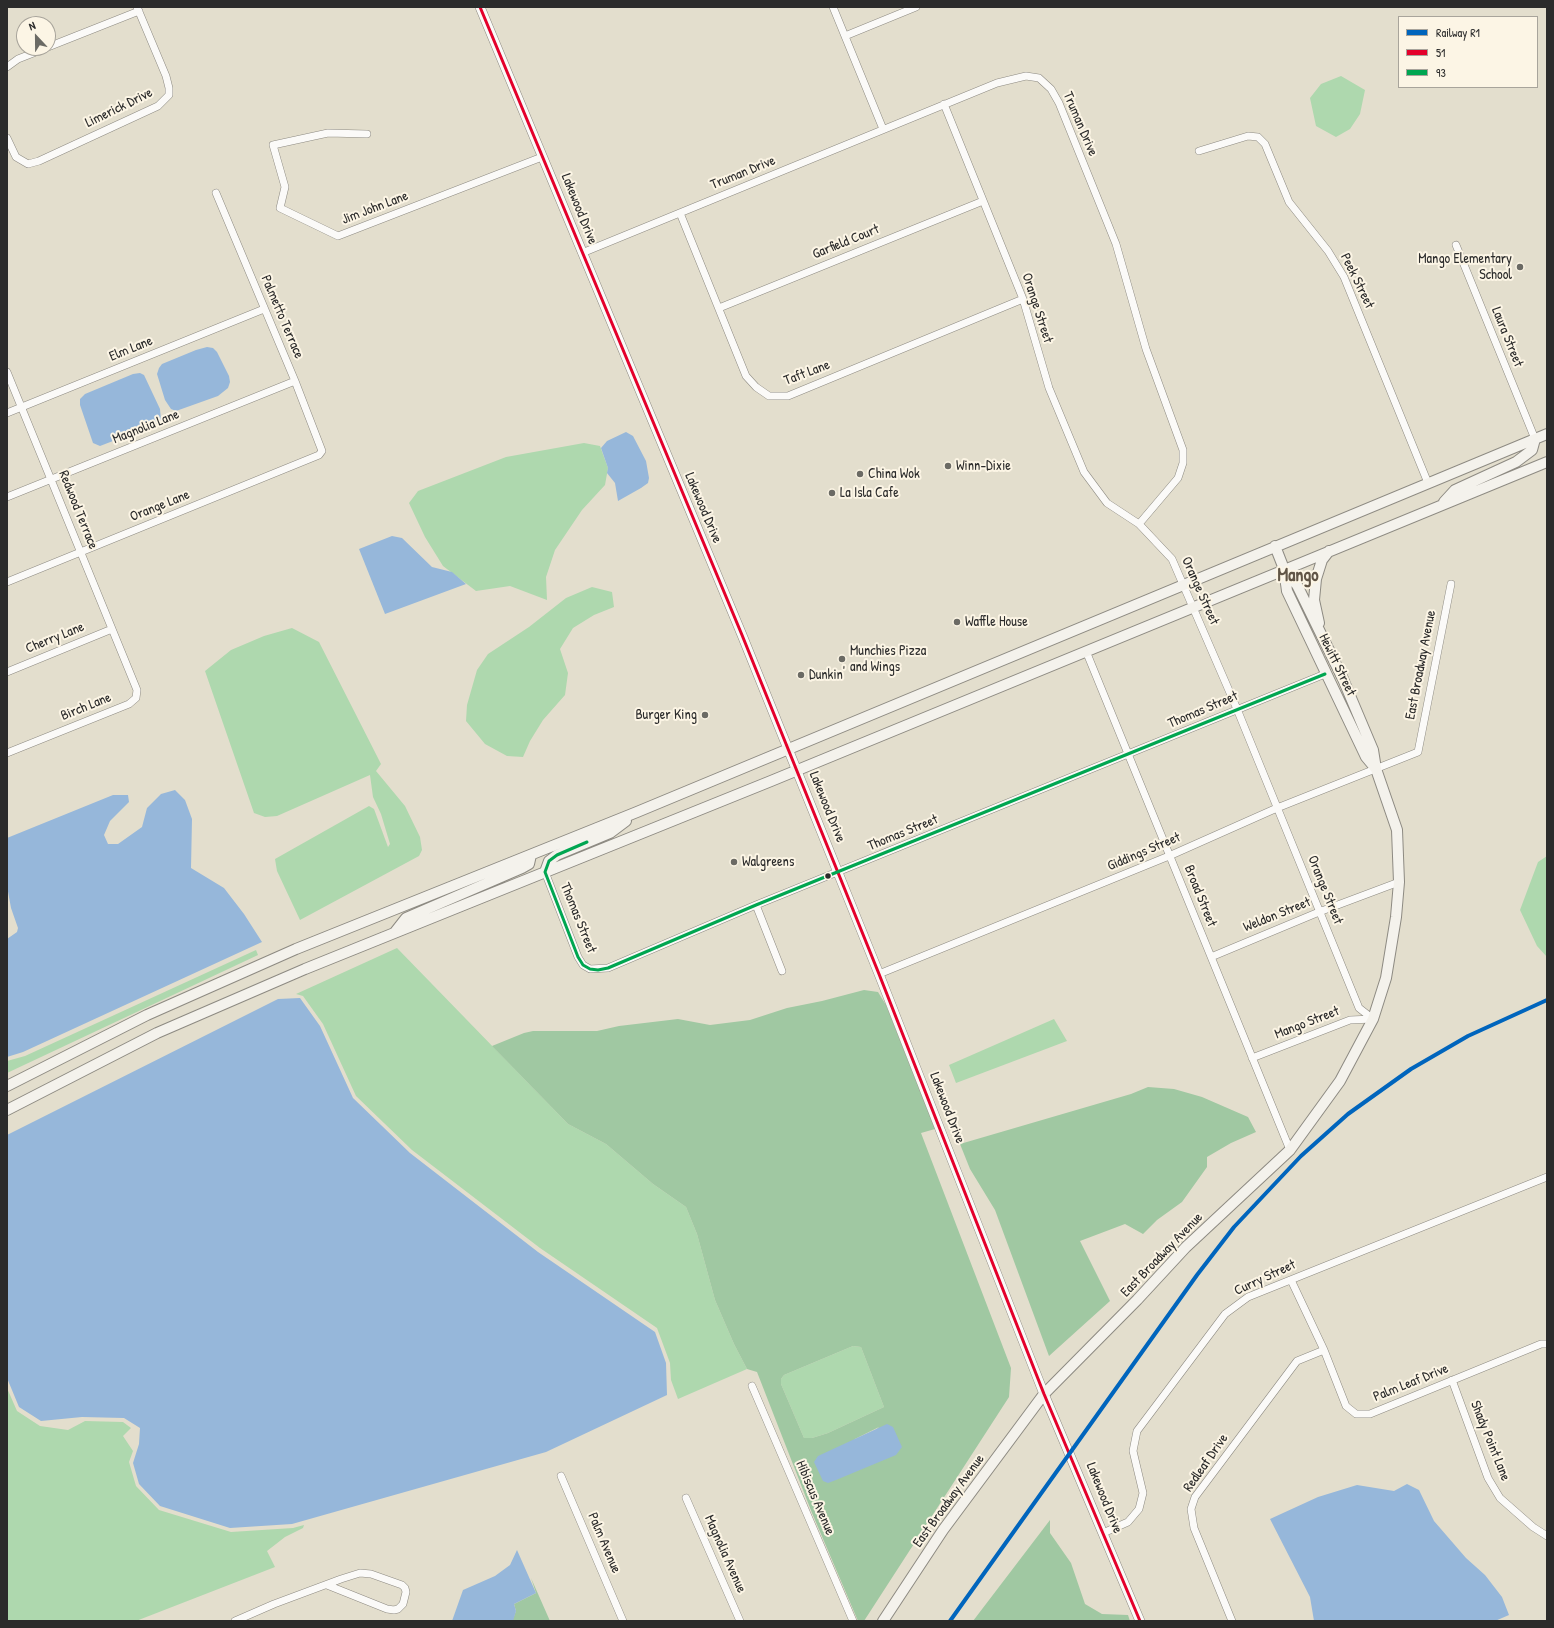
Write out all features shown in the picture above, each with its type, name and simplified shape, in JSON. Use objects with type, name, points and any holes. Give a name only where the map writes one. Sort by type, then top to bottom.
[{"type":"main road","points":[[7,1086],[147,1015],[304,946],[637,812],[1034,649],[1275,546],[1547,434]]},
{"type":"main road","points":[[1442,505],[1455,490],[1516,462],[1532,450],[1535,439]]},
{"type":"main road","points":[[7,1110],[157,1033],[276,981],[797,770],[1547,462]]},
{"type":"main road","name":"Hewitt Street","points":[[1275,546],[1284,569],[1287,591],[1325,674],[1366,757],[1376,769]]},
{"type":"main road","points":[[1322,634],[1314,600],[1316,579],[1322,560],[1329,551]]},
{"type":"main road","name":"Hewitt Street","points":[[1284,569],[1297,585],[1322,634],[1373,750],[1376,769],[1390,804],[1397,830],[1399,882]]},
{"type":"main road","points":[[545,872],[549,861],[557,855],[610,833],[637,812]]},
{"type":"main road","points":[[394,934],[406,918],[522,868],[529,864],[531,855]]},
{"type":"main road","name":"East Broadway Avenue","points":[[883,1621],[944,1530],[1044,1394],[1137,1300],[1186,1247],[1290,1150],[1340,1081],[1373,1019],[1386,978],[1399,882]]},
{"type":"street","name":"Lakewood Drive","points":[[480,7],[797,770],[1044,1394],[1140,1621]]},
{"type":"street","points":[[833,7],[883,129]]},
{"type":"street","points":[[845,36],[916,7]]},
{"type":"street","name":"Limerick Drive","points":[[7,138],[16,157],[28,164],[39,161],[158,106],[169,95],[170,88],[138,9],[56,44]]},
{"type":"street","name":"Limerick Drive","points":[[7,67],[18,59],[26,56]]},
{"type":"street","name":"Truman Drive","points":[[582,253],[997,82],[1026,76],[1039,78],[1051,89],[1059,104],[1116,244],[1146,349],[1183,450],[1183,463],[1178,478],[1139,524]]},
{"type":"street","name":"Orange Street","points":[[944,104],[1023,299],[1049,388],[1084,472],[1107,503],[1139,524],[1172,559],[1237,709],[1359,1008],[1373,1019]]},
{"type":"street","name":"Jim John Lane","points":[[367,134],[328,133],[273,145],[285,186],[280,208],[338,236],[542,157]]},
{"type":"street","name":"Peek Street","points":[[1199,151],[1248,136],[1258,137],[1265,144],[1289,202],[1328,251],[1344,277],[1428,483]]},
{"type":"street","name":"Palmetto Terrace","points":[[216,193],[322,451]]},
{"type":"street","name":"Garfield Court","points":[[719,308],[983,200]]},
{"type":"street","name":"Taft Lane","points":[[680,213],[746,376],[756,387],[769,396],[788,396],[1023,299]]},
{"type":"street","name":"Laura Street","points":[[1456,245],[1535,439]]},
{"type":"street","name":"Elm Lane","points":[[7,413],[264,309]]},
{"type":"street","name":"Redwood Terrace","points":[[7,372],[52,479],[124,660]]},
{"type":"street","name":"Magnolia Lane","points":[[7,497],[294,381]]},
{"type":"street","name":"Orange Lane","points":[[7,582],[319,455],[322,451]]},
{"type":"street","name":"East Broadway Avenue","points":[[1418,752],[1451,584]]},
{"type":"street","name":"Cherry Lane","points":[[7,672],[112,629]]},
{"type":"street","name":"Broad Street","points":[[1086,651],[1290,1150]]},
{"type":"street","name":"Birch Lane","points":[[7,753],[129,704],[136,698],[137,690],[124,660]]},
{"type":"street","name":"Thomas Street","points":[[545,872],[578,957],[583,966],[590,970],[608,968],[756,905],[839,873],[1325,674]]},
{"type":"street","name":"Giddings Street","points":[[879,974],[1169,856],[1277,808],[1418,752]]},
{"type":"street","name":"Weldon Street","points":[[1211,957],[1319,912],[1399,882]]},
{"type":"street","points":[[756,905],[782,971]]},
{"type":"street","name":"Mango Street","points":[[1252,1058],[1350,1020],[1373,1019]]},
{"type":"street","name":"Curry Street","points":[[1103,1533],[1128,1522],[1140,1509],[1143,1493],[1133,1451],[1136,1431],[1224,1314],[1248,1297],[1547,1177]]},
{"type":"street","name":"Palm Leaf Drive","points":[[1291,1280],[1324,1350],[1346,1406],[1356,1414],[1370,1414],[1542,1344],[1547,1344]]},
{"type":"street","name":"Redleaf Drive","points":[[1232,1621],[1194,1528],[1191,1509],[1195,1497],[1297,1361],[1324,1350]]},
{"type":"street","name":"Shady Point Lane","points":[[1452,1380],[1488,1478],[1500,1498],[1532,1527],[1547,1536]]},
{"type":"street","name":"Hibiscus Avenue","points":[[752,1386],[854,1621]]},
{"type":"street","name":"Palm Avenue","points":[[561,1476],[623,1621]]},
{"type":"street","name":"Magnolia Avenue","points":[[686,1498],[740,1621]]},
{"type":"street","points":[[235,1621],[327,1585],[366,1573],[402,1585],[406,1592],[403,1604],[394,1610],[327,1585]]},
{"type":"green space","points":[[1341,76],[1365,90],[1360,114],[1350,129],[1336,137],[1316,126],[1310,98],[1321,84]]},
{"type":"green space","points":[[584,443],[600,446],[608,468],[605,485],[582,510],[555,550],[546,577],[547,600],[510,586],[476,591],[443,566],[425,537],[409,503],[418,491],[506,457]]},
{"type":"green space","points":[[592,587],[612,592],[614,607],[594,615],[573,628],[560,649],[568,673],[565,695],[543,720],[530,741],[523,757],[507,756],[485,744],[466,721],[467,705],[477,670],[488,654],[529,627],[566,598]]},
{"type":"green space","points":[[292,628],[319,642],[381,764],[376,771],[405,806],[420,837],[422,850],[419,856],[300,920],[277,871],[275,859],[369,806],[374,809],[388,847],[390,844],[381,814],[373,797],[370,775],[277,816],[265,817],[254,813],[205,671],[231,650],[264,636]]},
{"type":"green space","points":[[1547,856],[1547,957],[1537,946],[1520,910],[1538,862]]},
{"type":"green space","points":[[397,948],[568,1124],[606,1144],[653,1184],[686,1207],[697,1234],[715,1300],[734,1344],[747,1369],[678,1399],[671,1380],[670,1363],[657,1328],[540,1248],[412,1150],[356,1096],[323,1024],[303,996],[296,994]]},
{"type":"green space","points":[[256,950],[258,955],[7,1073],[7,1061],[25,1056]]},
{"type":"green space","points":[[864,990],[878,992],[886,1005],[935,1129],[921,1133],[1011,1368],[1009,1397],[864,1621],[858,1621],[812,1513],[757,1372],[747,1369],[734,1344],[715,1300],[697,1234],[686,1207],[653,1184],[606,1144],[568,1124],[492,1046],[524,1033],[533,1031],[597,1031],[619,1026],[678,1019],[710,1025],[750,1020],[787,1008]],"holes":[[[853,1346],[861,1347],[884,1407],[828,1433],[812,1438],[804,1438],[781,1384],[781,1379],[784,1375]],[[879,1427],[823,1481],[855,1439]]]},
{"type":"green space","points":[[1054,1019],[1067,1041],[956,1083],[949,1065]]},
{"type":"green space","points":[[1148,1087],[1174,1089],[1202,1097],[1248,1117],[1256,1132],[1231,1143],[1207,1157],[1207,1167],[1182,1202],[1157,1220],[1143,1234],[1125,1224],[1080,1241],[1110,1301],[1049,1356],[995,1210],[970,1169],[960,1144],[1131,1094]]},
{"type":"green space","points":[[853,1346],[861,1347],[884,1407],[828,1433],[812,1438],[804,1438],[781,1384],[781,1379],[784,1375]]},
{"type":"green space","points":[[7,1388],[17,1411],[40,1426],[68,1430],[85,1421],[123,1422],[131,1428],[123,1436],[133,1451],[129,1462],[136,1486],[159,1510],[231,1532],[293,1528],[304,1525],[303,1528],[285,1537],[267,1551],[275,1567],[136,1621],[7,1621]]},
{"type":"green space","points":[[1050,1520],[1050,1533],[1071,1563],[1085,1604],[1102,1614],[1128,1615],[1130,1621],[973,1621]]},
{"type":"green space","points":[[531,1578],[550,1621],[512,1621],[516,1611],[514,1604],[536,1593]]},
{"type":"water","points":[[207,347],[213,348],[217,352],[229,376],[230,382],[228,388],[218,396],[176,411],[171,409],[165,400],[157,374],[159,368],[162,364]]},
{"type":"water","points":[[140,373],[144,375],[160,409],[161,420],[157,424],[100,446],[93,443],[80,405],[80,399],[85,394],[133,374]]},
{"type":"water","points":[[626,432],[633,436],[646,461],[649,478],[648,483],[618,501],[615,483],[607,473],[608,468],[601,448],[607,441]]},
{"type":"water","points":[[392,536],[402,538],[432,567],[452,572],[466,584],[385,614],[359,549]]},
{"type":"water","points":[[175,790],[185,800],[192,819],[191,868],[224,888],[244,914],[262,942],[23,1052],[7,1057],[7,939],[17,932],[18,928],[11,908],[7,886],[7,838],[113,795],[128,795],[129,802],[110,821],[104,835],[108,844],[118,844],[142,827],[147,808],[161,794]]},
{"type":"water","points":[[300,998],[320,1026],[353,1098],[410,1153],[538,1252],[655,1332],[666,1363],[667,1395],[546,1452],[292,1524],[230,1528],[160,1506],[139,1484],[133,1463],[139,1444],[140,1428],[124,1418],[82,1417],[41,1421],[19,1407],[7,1378],[7,1135],[278,999]]},
{"type":"water","points":[[887,1424],[893,1427],[902,1447],[896,1455],[828,1483],[823,1481],[814,1462],[818,1456]]},
{"type":"water","points":[[1407,1484],[1419,1490],[1434,1521],[1466,1558],[1485,1575],[1502,1597],[1509,1615],[1495,1621],[1314,1621],[1310,1597],[1270,1519],[1318,1497],[1357,1485],[1394,1491]]},
{"type":"water","points":[[517,1550],[536,1593],[514,1604],[516,1611],[513,1621],[452,1621],[463,1590],[495,1576],[510,1565]]},
{"type":"railway","points":[[950,1621],[1197,1275],[1234,1227],[1301,1156],[1348,1114],[1411,1069],[1468,1036],[1547,1000]]},
{"type":"rail line","name":"R1","points":[[950,1621],[1197,1275],[1234,1227],[1301,1156],[1348,1114],[1411,1069],[1468,1036],[1547,1000]]},
{"type":"transit line","name":"51","points":[[480,7],[742,635],[879,974],[1044,1394],[1140,1621]]},
{"type":"transit line","name":"93","points":[[587,842],[557,855],[549,861],[545,872],[578,957],[583,965],[590,969],[598,970],[608,968],[756,905],[1325,674]]},
{"type":"place","name":"Mango Elementary School","points":[[1520,267]]},
{"type":"place","name":"Winn-Dixie","points":[[948,466]]},
{"type":"place","name":"China Wok","points":[[860,474]]},
{"type":"place","name":"La Isla Cafe","points":[[832,493]]},
{"type":"place","name":"Waffle House","points":[[957,622]]},
{"type":"place","name":"Munchies Pizza and Wings","points":[[842,659]]},
{"type":"place","name":"Dunkin'","points":[[801,675]]},
{"type":"place","name":"Burger King","points":[[705,715]]},
{"type":"place","name":"Walgreens","points":[[734,862]]},
{"type":"district","name":"Mango","points":[[1298,576]]}]
